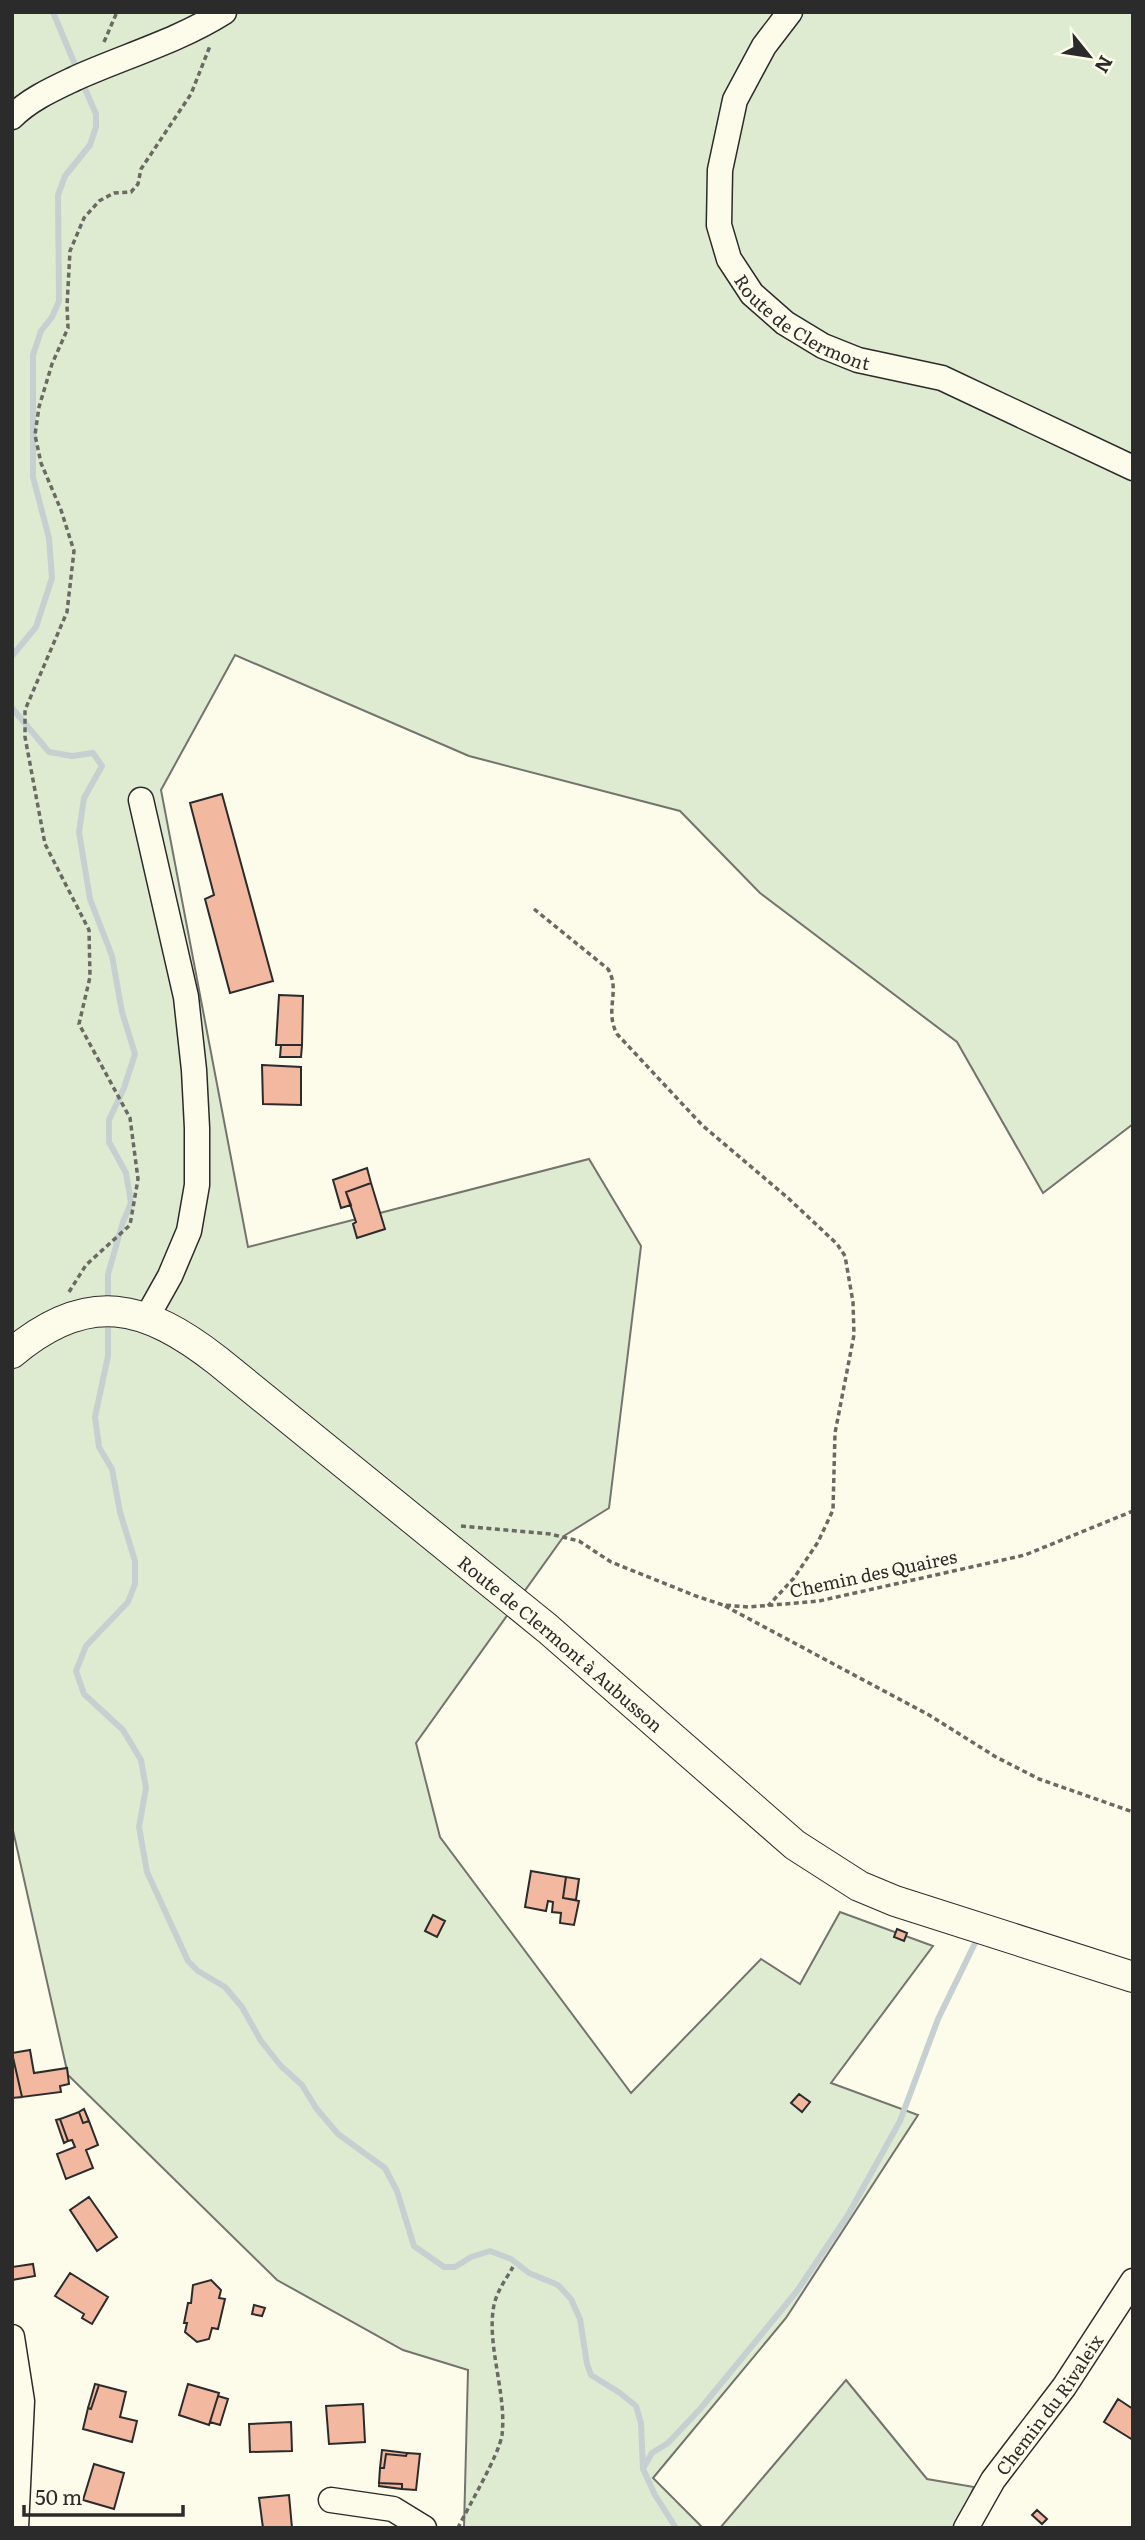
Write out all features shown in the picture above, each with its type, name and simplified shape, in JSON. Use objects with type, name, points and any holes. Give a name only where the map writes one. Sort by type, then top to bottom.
[{"type":"main road","name":"Route de Clermont à Aubusson","points":[[12,1353],[47,1327],[69,1317],[104,1312],[147,1317],[183,1335],[504,1592],[767,1822],[816,1860],[859,1886],[895,1900],[1133,1977]]},
{"type":"street","name":"Route de Clermont","points":[[790,12],[764,46],[735,100],[720,170],[719,225],[729,259],[752,294],[785,323],[823,346],[858,360],[942,378],[1133,468]]},
{"type":"street","points":[[12,117],[36,97],[91,71],[183,34],[222,13]]},
{"type":"street","points":[[141,800],[186,997],[197,1128],[197,1185],[189,1231],[170,1276],[147,1317]]},
{"type":"street","name":"Chemin du Rivaleix","points":[[967,2528],[993,2480],[1063,2387],[1133,2281]]},
{"type":"street","points":[[12,2337],[22,2401],[16,2528]]},
{"type":"street","points":[[331,2500],[393,2509],[424,2528]]},
{"type":"path","points":[[47,1327],[86,1265],[130,1225],[138,1179],[130,1118],[79,1024],[90,977],[89,930],[45,844],[25,737],[25,710],[67,612],[74,551],[61,509],[41,463],[35,435],[39,407],[52,364],[68,328],[70,251],[84,218],[99,201],[114,193],[131,192],[138,184],[141,169],[191,94],[222,13]]},
{"type":"path","points":[[534,909],[608,968],[614,979],[611,1022],[617,1034],[702,1125],[788,1198],[837,1244],[845,1256],[853,1302],[854,1335],[835,1433],[833,1510],[818,1542],[794,1578],[768,1606]]},
{"type":"path","name":"Chemin des Quaires","points":[[457,1525],[550,1534],[579,1541],[611,1562],[723,1605],[768,1606],[820,1601],[1025,1555],[1133,1511]]},
{"type":"path","points":[[723,1605],[929,1715],[996,1757],[1039,1779],[1133,1812]]},
{"type":"path","points":[[458,2528],[502,2438],[493,2329],[494,2307],[498,2292],[513,2267]]},
{"type":"green space","points":[[12,12],[1133,12],[1133,1124],[1043,1193],[957,1042],[760,893],[680,811],[469,756],[235,655],[161,790],[248,1247],[589,1159],[641,1246],[609,1508],[564,1536],[416,1743],[440,1837],[631,2093],[761,1959],[800,1984],[840,1912],[933,1946],[831,2083],[918,2115],[786,2318],[653,2478],[703,2528],[464,2528],[468,2370],[403,2350],[277,2280],[68,2075],[12,1826]]},
{"type":"green space","points":[[846,2380],[927,2479],[974,2487],[957,2528],[720,2528]]},
{"type":"building","points":[[222,794],[273,981],[230,993],[205,899],[214,895],[190,803]]},
{"type":"building","points":[[279,995],[303,996],[302,1045],[276,1045]]},
{"type":"building","points":[[281,1045],[302,1045],[301,1057],[280,1057]]},
{"type":"building","points":[[262,1065],[301,1067],[301,1105],[263,1104]]},
{"type":"building","points":[[367,1168],[371,1183],[346,1192],[351,1205],[341,1208],[333,1180]]},
{"type":"building","points":[[371,1183],[385,1229],[357,1238],[353,1224],[356,1222],[346,1192]]},
{"type":"building","points":[[531,1871],[566,1877],[563,1898],[579,1901],[574,1925],[560,1923],[561,1913],[552,1912],[553,1902],[548,1901],[546,1911],[525,1907]]},
{"type":"building","points":[[566,1877],[579,1879],[576,1900],[563,1898]]},
{"type":"building","points":[[433,1915],[445,1921],[437,1937],[425,1931]]},
{"type":"building","points":[[897,1929],[907,1933],[904,1941],[894,1937]]},
{"type":"building","points":[[30,2050],[34,2073],[67,2068],[69,2084],[60,2086],[61,2092],[22,2097],[12,2053]]},
{"type":"building","points":[[12,2053],[22,2097],[12,2098]]},
{"type":"building","points":[[799,2094],[810,2102],[802,2112],[791,2103]]},
{"type":"building","points":[[84,2109],[89,2121],[83,2123],[79,2112]]},
{"type":"building","points":[[79,2112],[83,2123],[89,2121],[98,2145],[86,2150],[93,2168],[66,2179],[57,2154],[75,2147],[72,2140],[68,2141],[60,2119]]},
{"type":"building","points":[[60,2119],[68,2141],[64,2143],[56,2120]]},
{"type":"building","points":[[89,2197],[117,2237],[97,2251],[70,2210]]},
{"type":"building","points":[[33,2264],[35,2276],[12,2280],[12,2267]]},
{"type":"building","points":[[70,2273],[108,2297],[92,2324],[82,2318],[84,2314],[55,2296]]},
{"type":"building","points":[[211,2280],[221,2290],[219,2298],[225,2299],[218,2329],[212,2328],[209,2339],[197,2342],[185,2332],[188,2303],[191,2303],[193,2285]]},
{"type":"building","points":[[254,2305],[265,2308],[262,2316],[252,2314]]},
{"type":"building","points":[[95,2384],[99,2385],[91,2409],[88,2408]]},
{"type":"building","points":[[188,2384],[219,2393],[209,2425],[179,2415]]},
{"type":"building","points":[[99,2385],[126,2392],[120,2417],[137,2421],[132,2442],[83,2429],[88,2408],[91,2409]]},
{"type":"building","points":[[218,2396],[228,2399],[220,2425],[210,2422]]},
{"type":"building","points":[[1118,2399],[1133,2409],[1133,2440],[1104,2422]]},
{"type":"building","points":[[363,2404],[365,2442],[329,2444],[326,2406]]},
{"type":"building","points":[[291,2422],[292,2451],[250,2452],[249,2424]]},
{"type":"building","points":[[382,2450],[407,2453],[406,2456],[386,2454],[384,2468],[380,2468]]},
{"type":"building","points":[[407,2453],[420,2454],[416,2490],[402,2489],[402,2484],[379,2483],[380,2468],[384,2468],[386,2454],[406,2456]]},
{"type":"building","points":[[94,2464],[124,2473],[114,2509],[83,2500]]},
{"type":"building","points":[[379,2483],[402,2484],[402,2489],[379,2486]]},
{"type":"building","points":[[289,2495],[292,2528],[263,2528],[259,2498]]},
{"type":"building","points":[[1037,2510],[1047,2519],[1042,2524],[1032,2515]]},
{"type":"waterway","points":[[53,12],[78,72]]},
{"type":"waterway","points":[[12,656],[36,627],[52,578],[49,538],[33,477],[33,355],[41,331],[52,317],[59,301],[58,195],[65,176],[90,145],[96,127],[96,114],[82,82]]},
{"type":"waterway","points":[[12,708],[49,752],[72,756],[93,753],[102,766],[84,798],[79,832],[90,899],[112,956],[122,1012],[135,1054],[124,1088],[109,1120],[109,1142],[126,1173],[131,1203],[108,1274],[108,1305]]},
{"type":"waterway","points":[[108,1320],[108,1356],[95,1417],[99,1447],[112,1469],[120,1512],[135,1561],[135,1584],[128,1602],[86,1646],[76,1671],[84,1694],[123,1730],[141,1760],[146,1788],[139,1827],[147,1872],[188,1961],[198,1971],[225,1987],[242,2007],[261,2041],[281,2066],[302,2085],[316,2108],[338,2134],[385,2168],[397,2191],[414,2246],[444,2267],[455,2267],[471,2257],[490,2251],[511,2259],[529,2273],[558,2285],[571,2299],[580,2319],[591,2375],[636,2406],[641,2423],[643,2469],[655,2495],[676,2528]]},
{"type":"waterway","points":[[644,2467],[652,2453],[668,2443],[701,2408],[797,2291],[848,2215],[900,2121],[938,2019],[978,1937]]}]
